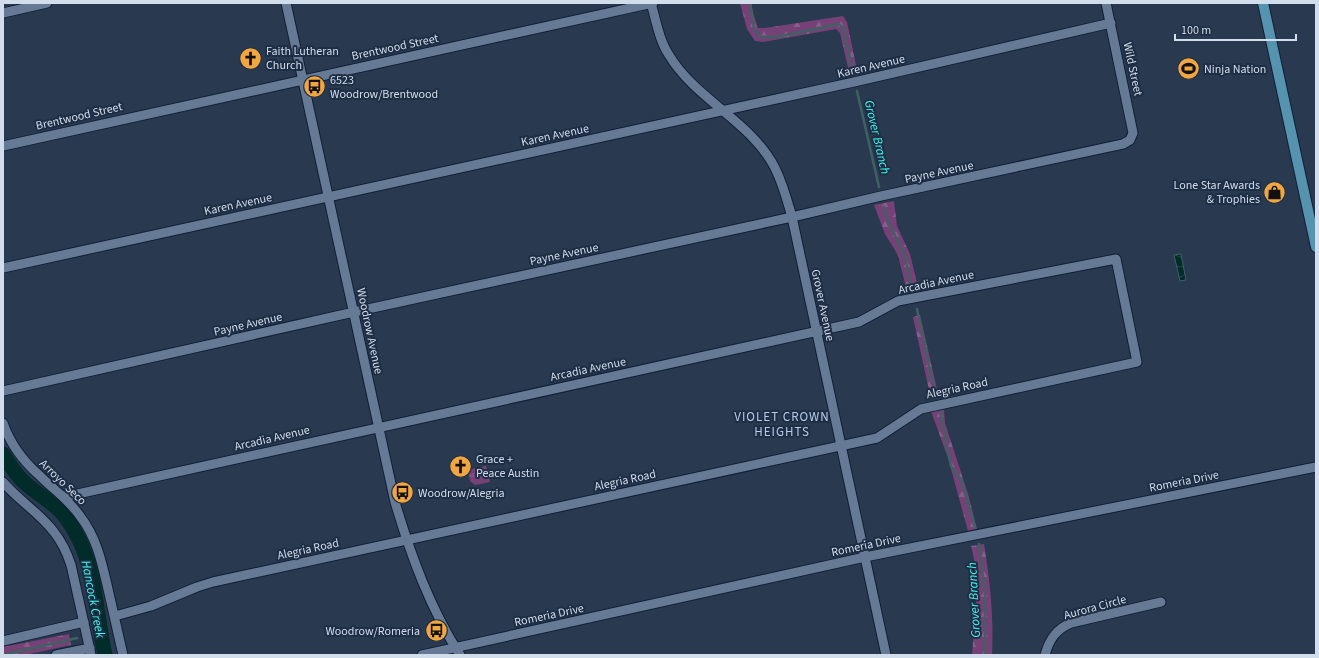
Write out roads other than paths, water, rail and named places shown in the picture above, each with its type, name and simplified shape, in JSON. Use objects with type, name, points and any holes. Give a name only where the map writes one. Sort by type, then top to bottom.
[{"type":"main road","points":[[1263,3],[1314,232],[1316,247]]},
{"type":"street","points":[[3,13],[47,3]]},
{"type":"street","name":"Woodrow Avenue","points":[[286,3],[395,502],[406,540],[428,595],[458,651]]},
{"type":"street","name":"Brentwood Street","points":[[3,146],[652,3]]},
{"type":"street","name":"Grover Avenue","points":[[652,3],[658,31],[668,54],[679,71],[693,86],[748,134],[775,167],[784,187],[792,217],[886,655]]},
{"type":"street","name":"Wild Street","points":[[1106,3],[1133,133],[1130,140]]},
{"type":"street","name":"Karen Avenue","points":[[3,268],[854,82],[1111,23]]},
{"type":"street","name":"Payne Avenue","points":[[3,391],[354,312],[1123,144],[1130,140]]},
{"type":"street","name":"Arcadia Avenue","points":[[63,496],[817,332],[859,322],[898,301],[1116,260],[1137,362]]},
{"type":"street","name":"Alegria Road","points":[[115,616],[151,606],[213,582],[877,438],[921,409],[1137,362]]},
{"type":"street","name":"Arroyo Seco","points":[[3,423],[13,443],[23,458],[75,508],[86,523],[98,547],[115,616],[122,655]]},
{"type":"street","name":"Romeria Drive","points":[[422,655],[458,651],[865,557],[1316,467]]},
{"type":"street","points":[[3,482],[19,499],[48,525],[61,542],[71,565],[91,652],[56,655]]},
{"type":"street","name":"Aurora Circle","points":[[1046,653],[1049,642],[1058,630],[1071,623],[1162,602]]},
{"type":"street","points":[[3,641],[84,622]]},
{"type":"water","points":[[1181,254],[1186,280],[1180,281],[1174,255]]},
{"type":"waterway","name":"Grover Branch","points":[[750,3],[754,29],[761,37],[777,37],[838,24],[843,27],[853,72]]},
{"type":"waterway","name":"Grover Branch","points":[[857,91],[879,187]]},
{"type":"waterway","name":"Grover Branch","points":[[884,207],[887,219],[905,256],[912,290]]},
{"type":"waterway","name":"Grover Branch","points":[[917,309],[935,395]]},
{"type":"waterway","name":"Grover Branch","points":[[940,412],[951,466],[961,480],[975,528]]},
{"type":"waterway","name":"Hancock Creek","points":[[3,454],[22,480],[59,510],[74,530],[82,547],[93,582],[105,655]]},
{"type":"waterway","name":"Grover Branch","points":[[979,544],[985,595],[985,655]]},
{"type":"waterway","points":[[3,655],[77,638]]},
{"type":"waterway","name":"Hancock Creek","points":[[97,638],[102,639]]},
{"type":"place","name":"Faith Lutheran Church","points":[[250,58]]},
{"type":"place","name":"Ninja Nation","points":[[1189,69]]},
{"type":"place","name":"6523 Woodrow/Brentwood","points":[[315,87]]},
{"type":"place","name":"Lone Star Awards & Trophies","points":[[1275,192]]},
{"type":"place","name":"Grace + Peace Austin","points":[[461,466]]},
{"type":"place","name":"Woodrow/Alegria","points":[[402,493]]},
{"type":"place","name":"Woodrow/Romeria","points":[[436,631]]},
{"type":"district","name":"VIOLET CROWN HEIGHTS","points":[[782,424]]}]
